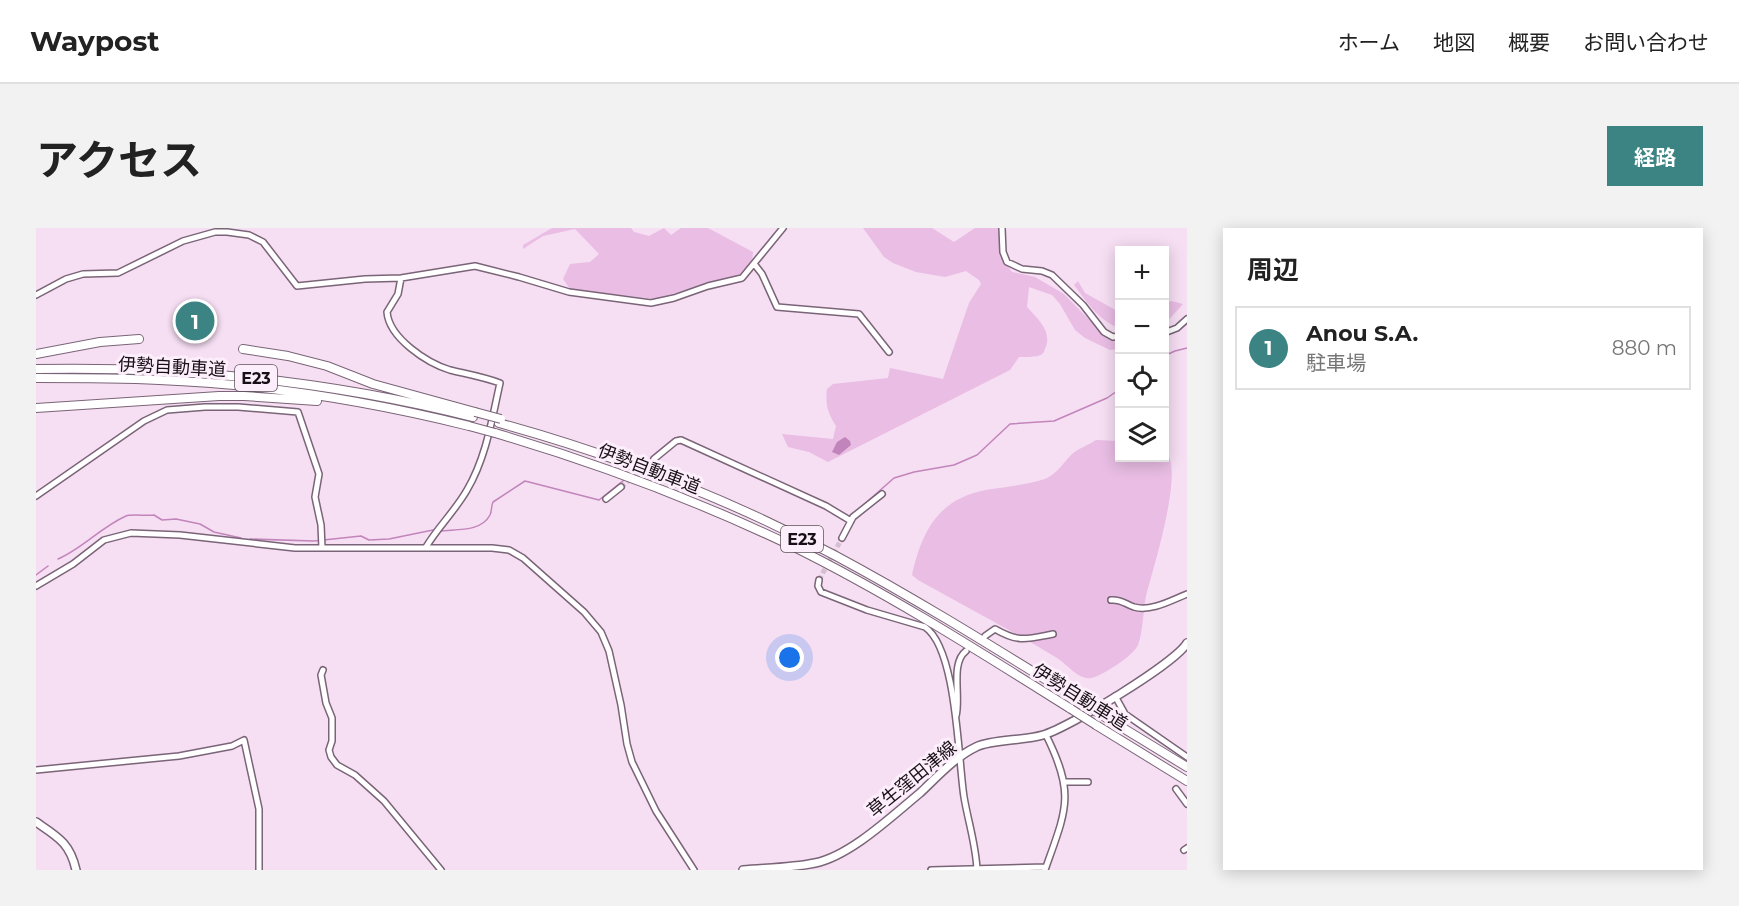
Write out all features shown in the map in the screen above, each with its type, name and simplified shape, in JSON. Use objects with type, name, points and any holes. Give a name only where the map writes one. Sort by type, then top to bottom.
[{"type":"highway","points":[[36,354],[100,342],[139,339]]},
{"type":"highway","points":[[243,349],[288,356],[327,366],[373,384],[474,414]]},
{"type":"highway","name":"伊勢自動車道","points":[[36,369],[162,370],[255,377],[354,391],[474,414],[644,469],[797,537],[929,609],[1187,767]]},
{"type":"highway","name":"伊勢自動車道","points":[[36,378],[118,378],[211,383],[285,391],[369,405],[495,433],[634,478],[697,503],[792,546],[911,611],[1187,781]]},
{"type":"highway","points":[[36,408],[244,396],[369,405]]},
{"type":"main road","name":"草生窪田津線","points":[[742,870],[818,866],[840,854],[874,829],[977,746],[1046,735],[1080,718],[1168,662],[1187,643]]},
{"type":"main road","points":[[36,822],[66,845],[72,854],[76,870]]},
{"type":"street","points":[[36,295],[66,279],[83,274],[118,273],[183,241],[215,232],[227,232],[249,235],[263,242],[297,286],[401,278],[475,267],[513,275],[569,292],[651,303],[708,286],[740,280],[755,265],[783,228]]},
{"type":"street","points":[[1002,228],[1003,252],[1007,262],[1022,269],[1042,271],[1052,275],[1083,305],[1104,332],[1115,337]]},
{"type":"street","points":[[755,265],[762,274],[777,307],[859,314],[889,352]]},
{"type":"street","points":[[401,278],[398,294],[387,312],[389,324],[396,334],[416,352],[444,368],[500,383],[483,455],[477,470],[464,495],[426,547]]},
{"type":"street","points":[[1169,331],[1177,328],[1187,319]]},
{"type":"street","points":[[36,495],[144,421],[163,411],[205,406],[298,412],[319,474],[315,497],[322,543]]},
{"type":"street","points":[[654,459],[676,441],[681,440],[826,506],[851,521]]},
{"type":"street","points":[[606,499],[621,487]]},
{"type":"street","points":[[842,538],[856,514],[882,494]]},
{"type":"street","points":[[36,586],[67,569],[104,540],[125,534],[180,535],[269,545],[322,543],[492,548],[513,552],[528,561],[593,621],[601,632],[609,651],[632,762],[656,811],[694,870]]},
{"type":"street","points":[[819,580],[818,585],[821,592],[930,631],[946,664],[956,717],[964,796],[978,869]]},
{"type":"street","points":[[1111,600],[1119,599],[1142,609],[1151,608],[1187,594]]},
{"type":"street","points":[[985,636],[994,629],[1016,639],[1030,639],[1053,634]]},
{"type":"street","points":[[956,717],[958,662],[966,651]]},
{"type":"street","points":[[323,670],[321,675],[332,718],[332,741],[329,750],[331,757],[384,801],[441,870]]},
{"type":"street","points":[[1115,696],[1125,714],[1187,756]]},
{"type":"street","points":[[931,870],[1046,868],[1063,819],[1066,802],[1065,782],[1046,735]]},
{"type":"street","points":[[36,770],[179,756],[232,746],[244,740],[259,809],[259,870]]},
{"type":"street","points":[[1065,782],[1088,782]]},
{"type":"street","points":[[1176,789],[1187,804]]},
{"type":"shaded area","points":[[552,228],[631,228],[634,232],[649,236],[664,228],[671,235],[681,228],[708,228],[753,252],[752,264],[744,274],[729,281],[706,284],[655,299],[570,289],[563,279],[570,264],[590,262],[599,254],[575,229],[543,236],[523,249],[523,245]]},
{"type":"shaded area","points":[[863,228],[932,228],[954,242],[975,228],[998,228],[1003,259],[1012,272],[1035,277],[1064,294],[1105,336],[1115,336],[1115,349],[1110,350],[1085,338],[1075,330],[1052,295],[1029,287],[1027,307],[1046,331],[1047,343],[1042,354],[1019,357],[1010,370],[828,462],[809,452],[788,447],[782,434],[833,439],[836,426],[829,413],[826,400],[827,389],[833,384],[888,378],[890,368],[943,379],[969,303],[981,284],[966,271],[945,277],[916,272],[884,257]]},
{"type":"shaded area","points":[[1078,281],[1085,293],[1115,310],[1115,326],[1094,310],[1074,285]]},
{"type":"shaded area","points":[[1169,302],[1183,304],[1169,320]]},
{"type":"shaded area","points":[[845,437],[851,445],[839,455],[832,452],[837,442]]},
{"type":"shaded area","points":[[1096,440],[1115,441],[1115,462],[1169,462],[1169,459],[1172,477],[1166,520],[1146,596],[1138,645],[1124,660],[1091,678],[1082,677],[1040,648],[912,575],[927,531],[944,509],[969,494],[1045,479],[1075,452]]},
{"type":"waterway","points":[[1168,354],[1187,348]]},
{"type":"waterway","points":[[851,516],[894,478],[954,465],[977,455],[1010,424],[1054,421],[1115,392]]},
{"type":"waterway","points":[[651,457],[673,439],[680,437]]},
{"type":"waterway","points":[[684,439],[803,493]]},
{"type":"waterway","points":[[440,531],[468,529],[481,524],[490,515],[493,502],[525,481],[599,500],[624,480]]},
{"type":"waterway","points":[[58,559],[128,515],[154,515],[162,520],[176,519],[200,524],[214,532],[241,538]]},
{"type":"waterway","points":[[250,539],[314,541],[361,536],[369,540],[389,539],[433,530]]},
{"type":"waterway","points":[[36,575],[48,566]]},
{"type":"tunnel","points":[[621,487],[654,459]]},
{"type":"tunnel","points":[[819,580],[842,538]]},
{"type":"place","name":"Anou S.A.","points":[[195,321]]}]
